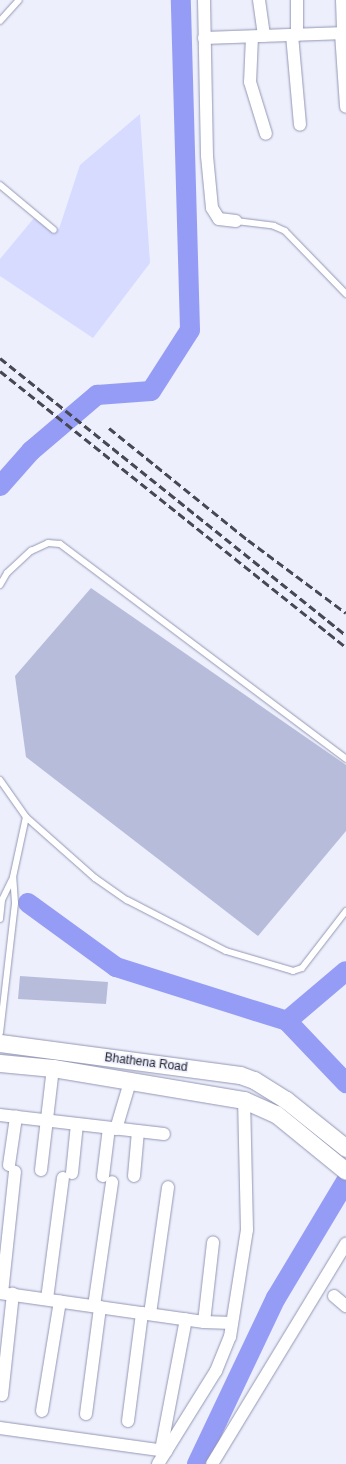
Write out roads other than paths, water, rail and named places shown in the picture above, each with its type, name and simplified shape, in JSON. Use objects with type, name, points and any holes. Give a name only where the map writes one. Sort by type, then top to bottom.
[{"type":"street","points":[[204,0],[207,156],[212,208],[219,219],[236,221]]},
{"type":"street","points":[[259,0],[258,36],[250,82],[266,134]]},
{"type":"street","points":[[297,0],[295,35],[300,125]]},
{"type":"street","points":[[342,0],[346,108]]},
{"type":"street","points":[[204,38],[343,33]]},
{"type":"street","name":"Bhathena Road","points":[[0,1043],[240,1076],[254,1080],[286,1100],[346,1148]]},
{"type":"street","name":"Bhathena Road","points":[[0,1063],[53,1068],[244,1100],[276,1114],[346,1171]]},
{"type":"street","points":[[41,1170],[53,1068]]},
{"type":"street","points":[[86,1414],[113,1128],[130,1082]]},
{"type":"street","points":[[163,1451],[216,1371],[226,1350],[232,1323],[248,1225],[244,1100]]},
{"type":"street","points":[[0,1115],[164,1134]]},
{"type":"street","points":[[2,1395],[5,1293],[16,1117]]},
{"type":"street","points":[[47,1299],[77,1124]]},
{"type":"street","points":[[134,1176],[138,1131]]},
{"type":"street","points":[[128,1421],[168,1187]]},
{"type":"street","points":[[204,1322],[213,1243]]},
{"type":"street","points":[[212,1464],[346,1244]]},
{"type":"street","points":[[5,1293],[204,1322],[232,1323]]},
{"type":"street","points":[[334,1296],[346,1306]]},
{"type":"street","points":[[42,1411],[60,1301]]},
{"type":"street","points":[[158,1464],[163,1451],[186,1319]]},
{"type":"street","points":[[0,1428],[163,1451]]},
{"type":"lane","points":[[0,21],[19,0]]},
{"type":"lane","points":[[0,185],[54,230]]},
{"type":"lane","points":[[236,221],[274,226],[285,232],[346,294]]},
{"type":"lane","points":[[0,585],[7,573],[31,551],[48,543],[60,544],[346,759]]},
{"type":"lane","points":[[0,780],[26,817],[95,878],[127,900],[226,951],[293,971],[306,964],[346,911]]},
{"type":"lane","points":[[0,919],[2,900],[13,877],[26,817]]},
{"type":"lane","points":[[0,1033],[15,903],[13,877]]},
{"type":"waterway","points":[[0,486],[31,451],[97,395],[151,391],[190,330],[181,0]]},
{"type":"waterway","points":[[28,903],[116,967],[287,1021],[346,971]]},
{"type":"waterway","points":[[287,1021],[346,1083]]},
{"type":"waterway","points":[[197,1464],[276,1298],[346,1181]]},
{"type":"railway","points":[[0,358],[346,635]]},
{"type":"railway","points":[[0,371],[346,647]]},
{"type":"railway","points":[[109,428],[248,540],[346,613]]}]
